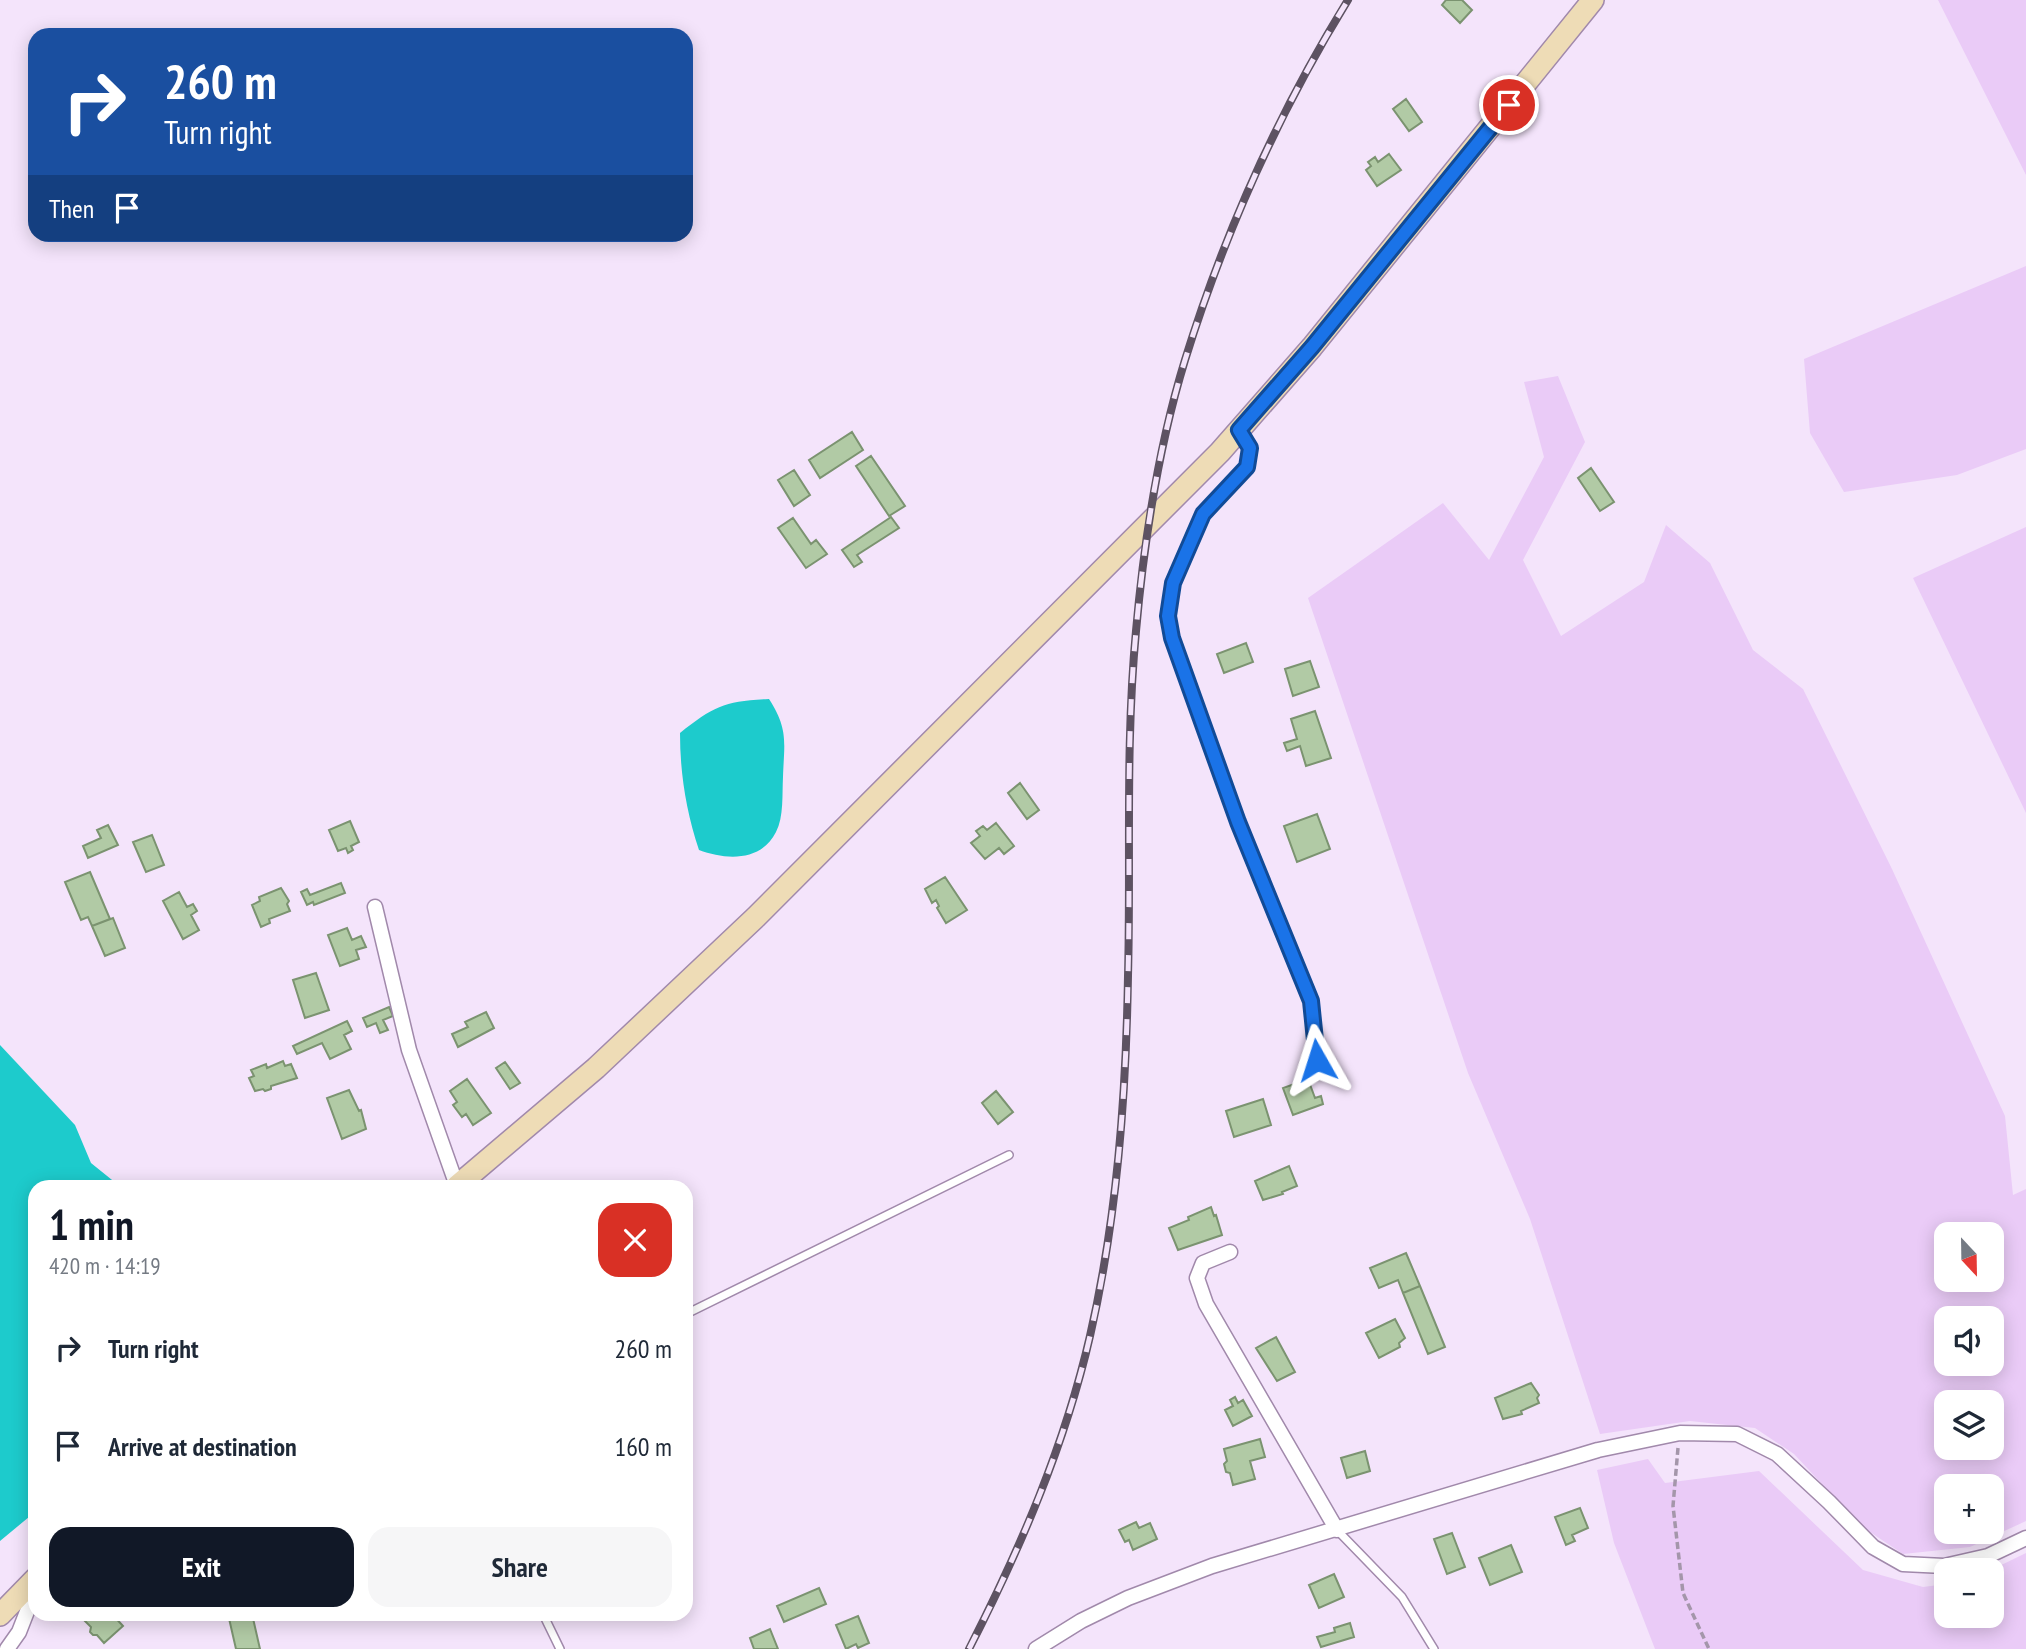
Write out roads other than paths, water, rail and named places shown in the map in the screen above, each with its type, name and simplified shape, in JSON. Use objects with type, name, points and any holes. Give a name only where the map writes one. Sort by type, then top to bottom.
[{"type":"street","points":[[464,1180],[596,1068],[756,917],[1149,524],[1239,430],[1320,337],[1593,0]]},
{"type":"street","points":[[375,907],[409,1050],[455,1180]]},
{"type":"street","points":[[1230,1252],[1203,1263],[1197,1278],[1206,1304],[1337,1530]]},
{"type":"street","points":[[1036,1649],[1081,1621],[1128,1598],[1212,1566],[1598,1450],[1679,1433],[1737,1434],[1777,1454],[1873,1547],[1903,1564],[1944,1566],[1988,1556],[2026,1538]]},
{"type":"street","points":[[0,1615],[28,1586]]},
{"type":"street","points":[[7,1649],[19,1632],[28,1609]]},
{"type":"lane","points":[[1239,430],[1250,448],[1247,467],[1203,514],[1173,583],[1168,616],[1172,638],[1238,822],[1311,1001],[1317,1060]]},
{"type":"lane","points":[[693,1311],[1009,1155]]},
{"type":"lane","points":[[1337,1530],[1402,1597],[1434,1649]]},
{"type":"lane","points":[[546,1621],[560,1649]]},
{"type":"railway","points":[[969,1649],[1023,1535],[1068,1417],[1090,1336],[1107,1247],[1125,1067],[1129,933],[1129,761],[1133,674],[1148,529],[1167,427],[1200,313],[1255,175],[1299,86],[1348,0]]}]
